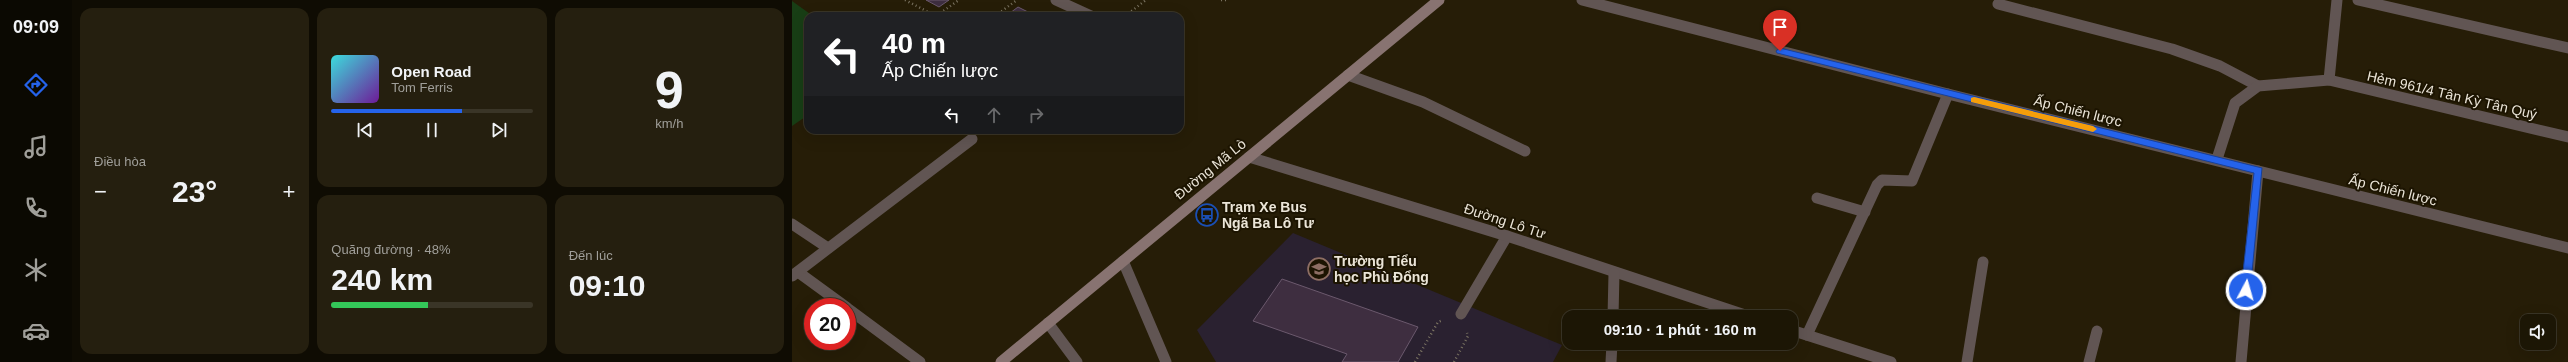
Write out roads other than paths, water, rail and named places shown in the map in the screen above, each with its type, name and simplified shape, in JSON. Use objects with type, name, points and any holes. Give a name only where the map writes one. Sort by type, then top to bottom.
[{"type":"main road","name":"Đường Mã Lò","points":[[1001,362],[1439,0]]},
{"type":"street","points":[[1056,0],[1082,12]]},
{"type":"street","name":"Ấp Chiến lược","points":[[1582,0],[1948,94],[2217,159],[2258,171],[2568,248]]},
{"type":"street","points":[[2329,80],[2337,0]]},
{"type":"street","points":[[2358,0],[2568,48]]},
{"type":"street","points":[[1998,4],[2172,49],[2220,66],[2258,86],[2235,103],[2217,159]]},
{"type":"street","points":[[1348,75],[1423,102],[1525,151]]},
{"type":"street","name":"Hẻm 961/4 Tân Kỳ Tân Quý","points":[[2258,86],[2329,80],[2568,137]]},
{"type":"street","points":[[1807,335],[1877,185],[1882,180],[1912,181],[1948,94]]},
{"type":"street","points":[[831,298],[795,274],[972,139]]},
{"type":"street","name":"Đường Lô Tư","points":[[1249,157],[1507,236],[1614,273],[1729,310]]},
{"type":"street","points":[[2241,362],[2258,171]]},
{"type":"street","points":[[1817,198],[1865,212]]},
{"type":"street","points":[[792,224],[828,248]]},
{"type":"street","points":[[1461,314],[1507,236]]},
{"type":"street","points":[[1123,261],[1166,362]]},
{"type":"street","points":[[1968,362],[1983,262]]},
{"type":"street","points":[[1613,310],[1614,273]]},
{"type":"street","points":[[856,315],[920,362]]},
{"type":"street","points":[[1048,323],[1077,362]]},
{"type":"street","points":[[2090,362],[2096,331]]},
{"type":"street","points":[[1798,332],[1873,359],[1891,362]]},
{"type":"street","points":[[1611,362],[1612,350]]},
{"type":"place","name":"Trạm Xe Bus Ngã Ba Lô Tư","points":[[1207,215]]},
{"type":"place","name":"Trường Tiểu học Phù Đổng","points":[[1319,269]]}]
